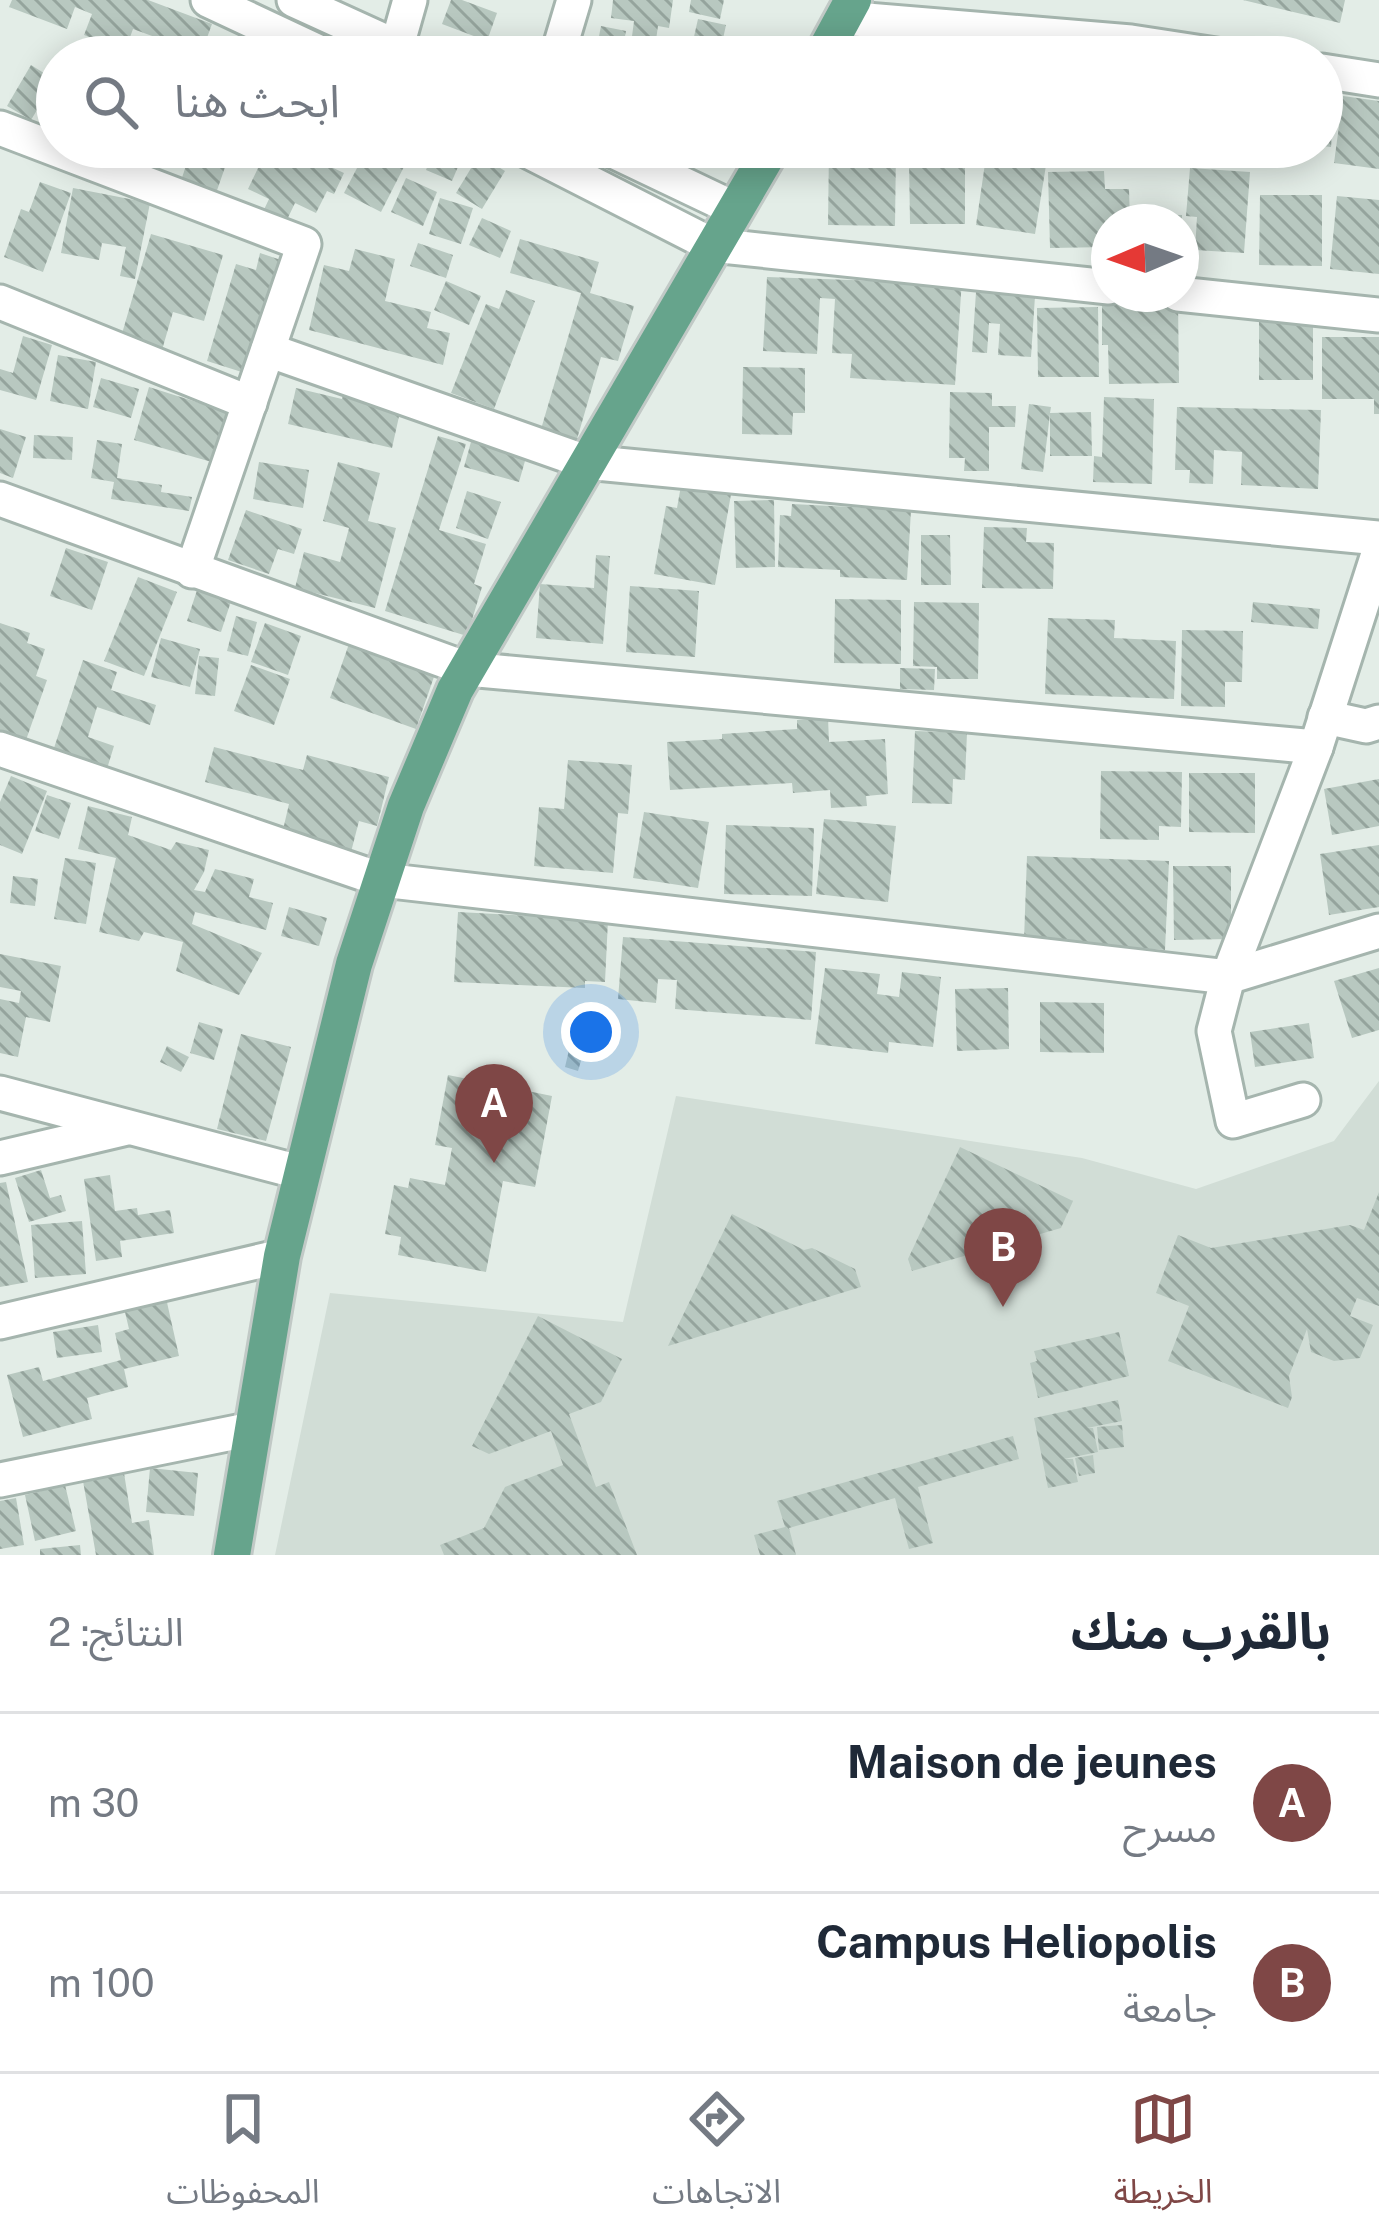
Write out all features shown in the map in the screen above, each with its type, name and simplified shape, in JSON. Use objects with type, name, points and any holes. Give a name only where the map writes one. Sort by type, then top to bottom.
[{"type":"main road","points":[[833,36],[848,9]]},
{"type":"main road","points":[[232,1555],[282,1256],[354,964],[406,806],[467,669],[760,168]]},
{"type":"street","points":[[208,0],[284,36]]},
{"type":"street","points":[[294,0],[373,36]]},
{"type":"street","points":[[409,36],[410,0]]},
{"type":"street","points":[[563,36],[574,0]]},
{"type":"street","points":[[848,9],[1080,36]]},
{"type":"street","points":[[1343,74],[1379,80]]},
{"type":"street","points":[[0,128],[36,142]]},
{"type":"street","points":[[105,168],[304,244],[192,571]]},
{"type":"street","points":[[565,168],[712,245],[1091,285]]},
{"type":"street","points":[[649,168],[736,209]]},
{"type":"street","points":[[1199,296],[1379,315]]},
{"type":"street","points":[[0,302],[250,403]]},
{"type":"street","points":[[268,350],[586,462],[1379,538]]},
{"type":"street","points":[[0,500],[467,669],[1321,732],[1379,722]]},
{"type":"street","points":[[1303,1100],[1233,1121],[1214,1031],[1228,977],[1321,732],[1379,551]]},
{"type":"street","points":[[0,749],[382,880],[1228,977],[1379,931]]},
{"type":"street","points":[[0,1093],[303,1173]]},
{"type":"street","points":[[0,1158],[130,1127]]},
{"type":"street","points":[[0,1322],[282,1256]]},
{"type":"street","points":[[0,1480],[252,1429]]},
{"type":"shaded area","points":[[1379,1081],[1379,1555],[275,1555],[330,1293],[623,1322],[676,1096],[1082,1158],[1196,1189],[1334,1141]]},
{"type":"building","points":[[12,0],[148,0],[212,24],[208,36],[152,36],[133,29],[130,36],[87,36],[92,14],[75,7],[67,29],[9,7]]},
{"type":"building","points":[[451,0],[497,13],[489,36],[474,36],[442,24]]},
{"type":"building","points":[[613,0],[673,0],[669,28],[658,26],[657,36],[632,36],[634,21],[611,18]]},
{"type":"building","points":[[691,0],[724,0],[720,19],[689,12]]},
{"type":"building","points":[[1243,0],[1345,0],[1340,23]]},
{"type":"building","points":[[698,19],[726,25],[724,36],[694,36]]},
{"type":"building","points":[[601,26],[626,31],[625,36],[599,36]]},
{"type":"building","points":[[31,65],[36,68],[36,112],[31,120],[7,106]]},
{"type":"building","points":[[1343,96],[1379,101],[1379,169],[1343,164]]},
{"type":"building","points":[[185,168],[225,168],[213,202],[178,190]]},
{"type":"building","points":[[258,168],[333,168],[344,173],[334,194],[327,191],[316,213],[295,203],[284,226],[261,216],[269,199],[248,189]]},
{"type":"building","points":[[357,168],[403,168],[381,212],[344,193]]},
{"type":"building","points":[[427,168],[457,168],[452,181]]},
{"type":"building","points":[[471,168],[505,171],[482,209],[456,193]]},
{"type":"building","points":[[829,168],[896,168],[895,226],[828,225]]},
{"type":"building","points":[[909,168],[965,168],[965,224],[910,224]]},
{"type":"building","points":[[984,168],[1046,168],[1035,234],[976,225]]},
{"type":"building","points":[[1190,168],[1250,172],[1244,253],[1199,250],[1199,204],[1187,204]]},
{"type":"building","points":[[1104,171],[1105,189],[1129,189],[1129,204],[1091,204],[1091,247],[1050,248],[1048,172]]},
{"type":"building","points":[[406,178],[437,192],[423,226],[391,212]]},
{"type":"building","points":[[40,182],[71,193],[43,272],[4,257],[21,209],[29,212]]},
{"type":"building","points":[[73,188],[150,203],[135,279],[120,276],[126,247],[102,243],[99,260],[61,253]]},
{"type":"building","points":[[1260,195],[1322,195],[1322,266],[1259,265]]},
{"type":"building","points":[[1337,196],[1379,200],[1379,274],[1330,269]]},
{"type":"building","points":[[440,198],[473,208],[461,244],[429,234]]},
{"type":"building","points":[[482,218],[511,231],[500,258],[469,245]]},
{"type":"building","points":[[151,234],[223,255],[204,321],[173,312],[162,350],[121,337]]},
{"type":"building","points":[[520,239],[599,262],[590,293],[634,306],[618,361],[601,357],[575,446],[539,436],[581,293],[510,273]]},
{"type":"building","points":[[418,243],[453,255],[446,278],[410,266]]},
{"type":"building","points":[[355,249],[395,259],[385,301],[431,312],[427,328],[450,333],[443,365],[309,330],[324,265],[349,271]]},
{"type":"building","points":[[260,253],[284,261],[248,374],[207,361],[236,264],[256,270]]},
{"type":"building","points":[[880,274],[962,279],[955,385],[850,378],[852,354],[832,353],[835,299],[820,298],[817,354],[763,351],[767,277],[879,281]]},
{"type":"building","points":[[446,281],[481,296],[469,325],[434,310]]},
{"type":"building","points":[[506,290],[535,301],[494,409],[451,393],[486,304],[499,309]]},
{"type":"building","points":[[976,292],[1035,296],[1031,357],[998,355],[1000,324],[989,323],[987,353],[972,352]]},
{"type":"building","points":[[1091,307],[1091,312],[1098,312],[1099,377],[1038,377],[1037,308]]},
{"type":"building","points":[[1102,312],[1178,312],[1179,383],[1109,384],[1108,345],[1102,345]]},
{"type":"building","points":[[1259,312],[1313,312],[1313,380],[1259,380]]},
{"type":"building","points":[[23,336],[52,345],[36,400],[0,390],[0,369],[13,373]]},
{"type":"building","points":[[1322,337],[1379,337],[1379,414],[1374,414],[1374,399],[1322,399]]},
{"type":"building","points":[[58,355],[96,362],[88,409],[50,401]]},
{"type":"building","points":[[743,367],[805,368],[805,413],[793,413],[792,435],[742,434]]},
{"type":"building","points":[[101,378],[139,389],[131,418],[93,407]]},
{"type":"building","points":[[149,387],[247,418],[233,468],[134,440]]},
{"type":"building","points":[[296,388],[342,399],[344,390],[402,403],[392,448],[288,424]]},
{"type":"building","points":[[950,392],[992,393],[992,406],[1016,406],[1015,427],[989,427],[989,471],[964,471],[965,458],[949,458]]},
{"type":"building","points":[[1104,397],[1154,399],[1152,484],[1093,482],[1094,456],[1102,457]]},
{"type":"building","points":[[1029,404],[1051,407],[1050,413],[1091,412],[1092,456],[1050,456],[1050,414],[1043,472],[1021,469]]},
{"type":"building","points":[[1177,407],[1321,410],[1318,489],[1241,485],[1242,452],[1214,450],[1213,484],[1189,483],[1190,470],[1175,470]]},
{"type":"building","points":[[0,429],[26,437],[13,478],[0,473]]},
{"type":"building","points":[[474,431],[529,447],[519,482],[464,467]]},
{"type":"building","points":[[34,435],[73,437],[72,460],[33,458]]},
{"type":"building","points":[[438,436],[466,444],[439,530],[486,544],[474,584],[482,587],[467,636],[385,611]]},
{"type":"building","points":[[97,440],[122,444],[117,478],[162,485],[161,492],[192,497],[189,511],[111,499],[114,482],[91,478]]},
{"type":"building","points":[[259,462],[309,470],[303,508],[253,499]]},
{"type":"building","points":[[338,462],[380,473],[368,521],[396,528],[375,608],[295,588],[304,552],[340,562],[349,528],[323,521]]},
{"type":"building","points":[[683,474],[733,483],[715,585],[654,574],[666,506],[677,508]]},
{"type":"building","points":[[467,491],[501,502],[488,539],[456,528]]},
{"type":"building","points":[[774,500],[775,567],[736,568],[734,501]]},
{"type":"building","points":[[792,504],[911,510],[907,580],[840,577],[840,570],[778,567],[780,515],[791,516]]},
{"type":"building","points":[[246,510],[302,529],[294,554],[278,549],[269,574],[228,560]]},
{"type":"building","points":[[984,527],[1027,528],[1026,542],[1054,543],[1053,589],[982,588]]},
{"type":"building","points":[[921,535],[950,535],[951,585],[921,585]]},
{"type":"building","points":[[66,548],[108,562],[92,610],[50,596]]},
{"type":"building","points":[[596,555],[610,556],[603,644],[536,638],[540,584],[594,588]]},
{"type":"building","points":[[138,577],[177,592],[144,676],[104,661]]},
{"type":"building","points":[[199,584],[233,595],[221,632],[187,621]]},
{"type":"building","points":[[630,586],[699,591],[695,657],[626,652]]},
{"type":"building","points":[[835,599],[901,600],[901,664],[834,663]]},
{"type":"building","points":[[914,602],[979,603],[978,679],[937,679],[937,667],[913,666]]},
{"type":"building","points":[[1253,602],[1320,609],[1318,629],[1251,622]]},
{"type":"building","points":[[236,616],[257,622],[248,656],[227,651]]},
{"type":"building","points":[[1048,618],[1115,620],[1114,638],[1176,641],[1174,699],[1045,694]]},
{"type":"building","points":[[0,623],[30,633],[27,643],[45,649],[36,676],[47,680],[26,740],[0,730]]},
{"type":"building","points":[[265,623],[301,636],[288,675],[251,662]]},
{"type":"building","points":[[1182,630],[1243,631],[1242,682],[1225,682],[1225,707],[1181,706]]},
{"type":"building","points":[[161,638],[200,649],[190,687],[151,677]]},
{"type":"building","points":[[350,641],[436,671],[416,729],[330,698]]},
{"type":"building","points":[[199,656],[219,658],[215,696],[195,694]]},
{"type":"building","points":[[83,660],[117,672],[111,690],[156,705],[150,725],[97,707],[88,737],[114,746],[106,772],[52,754]]},
{"type":"building","points":[[251,665],[290,679],[274,725],[234,711]]},
{"type":"building","points":[[900,668],[935,669],[934,690],[900,689]]},
{"type":"building","points":[[828,718],[829,742],[885,739],[888,794],[866,796],[867,806],[831,808],[830,790],[793,793],[792,783],[670,790],[667,742],[797,729],[797,720]]},
{"type":"building","points":[[915,731],[967,733],[965,780],[953,779],[952,804],[912,803]]},
{"type":"building","points":[[214,747],[303,770],[307,755],[389,777],[377,826],[359,821],[351,852],[282,834],[289,804],[205,782]]},
{"type":"building","points":[[568,760],[632,765],[628,814],[618,813],[613,873],[534,866],[539,807],[564,809]]},
{"type":"building","points":[[1101,771],[1182,772],[1181,827],[1159,826],[1159,840],[1100,839]]},
{"type":"building","points":[[1189,773],[1255,773],[1255,833],[1189,832]]},
{"type":"building","points":[[11,776],[47,791],[22,854],[0,845],[0,802]]},
{"type":"building","points":[[1379,779],[1379,826],[1332,835],[1324,789]]},
{"type":"building","points":[[47,795],[71,803],[59,839],[35,831]]},
{"type":"building","points":[[88,806],[132,817],[128,835],[171,850],[176,842],[209,850],[194,890],[205,892],[215,869],[254,879],[249,897],[273,903],[266,930],[195,912],[192,924],[262,953],[239,995],[176,971],[183,942],[144,932],[139,941],[99,932],[116,858],[78,849]]},
{"type":"building","points":[[644,812],[709,822],[698,888],[633,878]]},
{"type":"building","points":[[824,819],[896,826],[888,902],[816,894]]},
{"type":"building","points":[[726,825],[814,828],[812,896],[724,894]]},
{"type":"building","points":[[1379,845],[1379,907],[1329,915],[1320,854]]},
{"type":"building","points":[[1027,856],[1169,861],[1165,950],[1024,940]]},
{"type":"building","points":[[65,858],[96,863],[86,924],[54,919]]},
{"type":"building","points":[[1173,866],[1231,866],[1231,939],[1174,940]]},
{"type":"building","points":[[13,876],[38,879],[35,906],[10,903]]},
{"type":"building","points":[[289,907],[327,918],[319,946],[281,936]]},
{"type":"building","points":[[458,912],[608,920],[605,982],[585,981],[585,988],[454,982]]},
{"type":"building","points":[[623,937],[816,952],[811,1020],[675,1009],[677,980],[658,979],[656,1003],[618,999]]},
{"type":"building","points":[[0,954],[61,966],[50,1022],[26,1017],[18,1057],[0,1053],[0,999],[19,1003],[21,991],[0,987]]},
{"type":"building","points":[[825,968],[880,974],[877,994],[899,997],[902,972],[941,977],[933,1047],[889,1042],[888,1053],[815,1044]]},
{"type":"building","points":[[1379,968],[1379,1030],[1352,1038],[1334,981]]},
{"type":"building","points":[[1008,988],[1009,1049],[957,1051],[955,989]]},
{"type":"building","points":[[1040,1002],[1104,1003],[1104,1053],[1040,1052]]},
{"type":"building","points":[[199,1022],[223,1029],[214,1060],[190,1053]]},
{"type":"building","points":[[1309,1023],[1314,1058],[1255,1067],[1250,1032]]},
{"type":"building","points":[[241,1034],[291,1047],[266,1141],[217,1129]]},
{"type":"building","points":[[167,1046],[189,1057],[181,1072],[160,1062]]},
{"type":"building","points":[[569,1050],[583,1054],[578,1071],[565,1067]]},
{"type":"building","points":[[448,1075],[552,1096],[535,1187],[503,1181],[486,1272],[398,1255],[401,1237],[385,1234],[394,1185],[408,1188],[410,1178],[445,1185],[452,1148],[435,1145]]},
{"type":"building","points":[[960,1147],[1073,1201],[1061,1228],[912,1271],[908,1259]]},
{"type":"building","points":[[41,1170],[50,1198],[61,1195],[66,1211],[29,1222],[15,1178]]},
{"type":"building","points":[[110,1175],[115,1211],[137,1208],[138,1215],[170,1210],[174,1233],[120,1241],[122,1257],[96,1261],[84,1179]]},
{"type":"building","points":[[6,1182],[28,1282],[0,1287],[0,1183]]},
{"type":"building","points":[[1379,1192],[1379,1306],[1357,1298],[1350,1316],[1373,1325],[1360,1358],[1334,1361],[1311,1352],[1307,1329],[1289,1376],[1292,1397],[1288,1408],[1168,1361],[1189,1306],[1156,1293],[1178,1235],[1211,1248],[1350,1225],[1364,1230]]},
{"type":"building","points":[[732,1214],[855,1269],[861,1287],[668,1346]]},
{"type":"building","points":[[82,1221],[86,1274],[35,1278],[31,1225]]},
{"type":"building","points":[[166,1298],[179,1356],[124,1369],[128,1387],[87,1398],[92,1419],[23,1437],[7,1375],[39,1367],[43,1381],[121,1360],[115,1333],[129,1329],[124,1308]]},
{"type":"building","points":[[538,1316],[622,1359],[601,1402],[569,1414],[596,1487],[609,1482],[637,1555],[444,1555],[440,1545],[484,1528],[505,1487],[563,1465],[551,1431],[489,1454],[472,1446]]},
{"type":"building","points":[[98,1325],[102,1352],[57,1358],[53,1332]]},
{"type":"building","points":[[1119,1332],[1129,1376],[1038,1398],[1030,1363],[1037,1361],[1034,1351]]},
{"type":"building","points":[[1118,1400],[1122,1421],[1087,1428],[1093,1428],[1098,1452],[1064,1459],[1073,1459],[1078,1482],[1048,1488],[1034,1418]]},
{"type":"building","points":[[1122,1425],[1124,1447],[1099,1450],[1097,1427]]},
{"type":"building","points":[[1013,1436],[1019,1459],[918,1487],[933,1543],[909,1549],[895,1498],[789,1528],[796,1555],[760,1555],[754,1535],[785,1527],[777,1501]]},
{"type":"building","points":[[1093,1455],[1095,1473],[1079,1476],[1075,1458]]},
{"type":"building","points":[[150,1468],[198,1473],[194,1516],[146,1512]]},
{"type":"building","points":[[124,1473],[132,1523],[149,1520],[154,1555],[96,1555],[83,1481]]},
{"type":"building","points":[[65,1485],[76,1531],[35,1541],[25,1495]]},
{"type":"building","points":[[16,1498],[24,1545],[0,1549],[0,1501]]},
{"type":"building","points":[[80,1545],[81,1555],[40,1555],[40,1549]]},
{"type":"place","name":"Maison de jeunes","points":[[494,1163]]},
{"type":"place","name":"Campus Heliopolis","points":[[1003,1307]]}]
